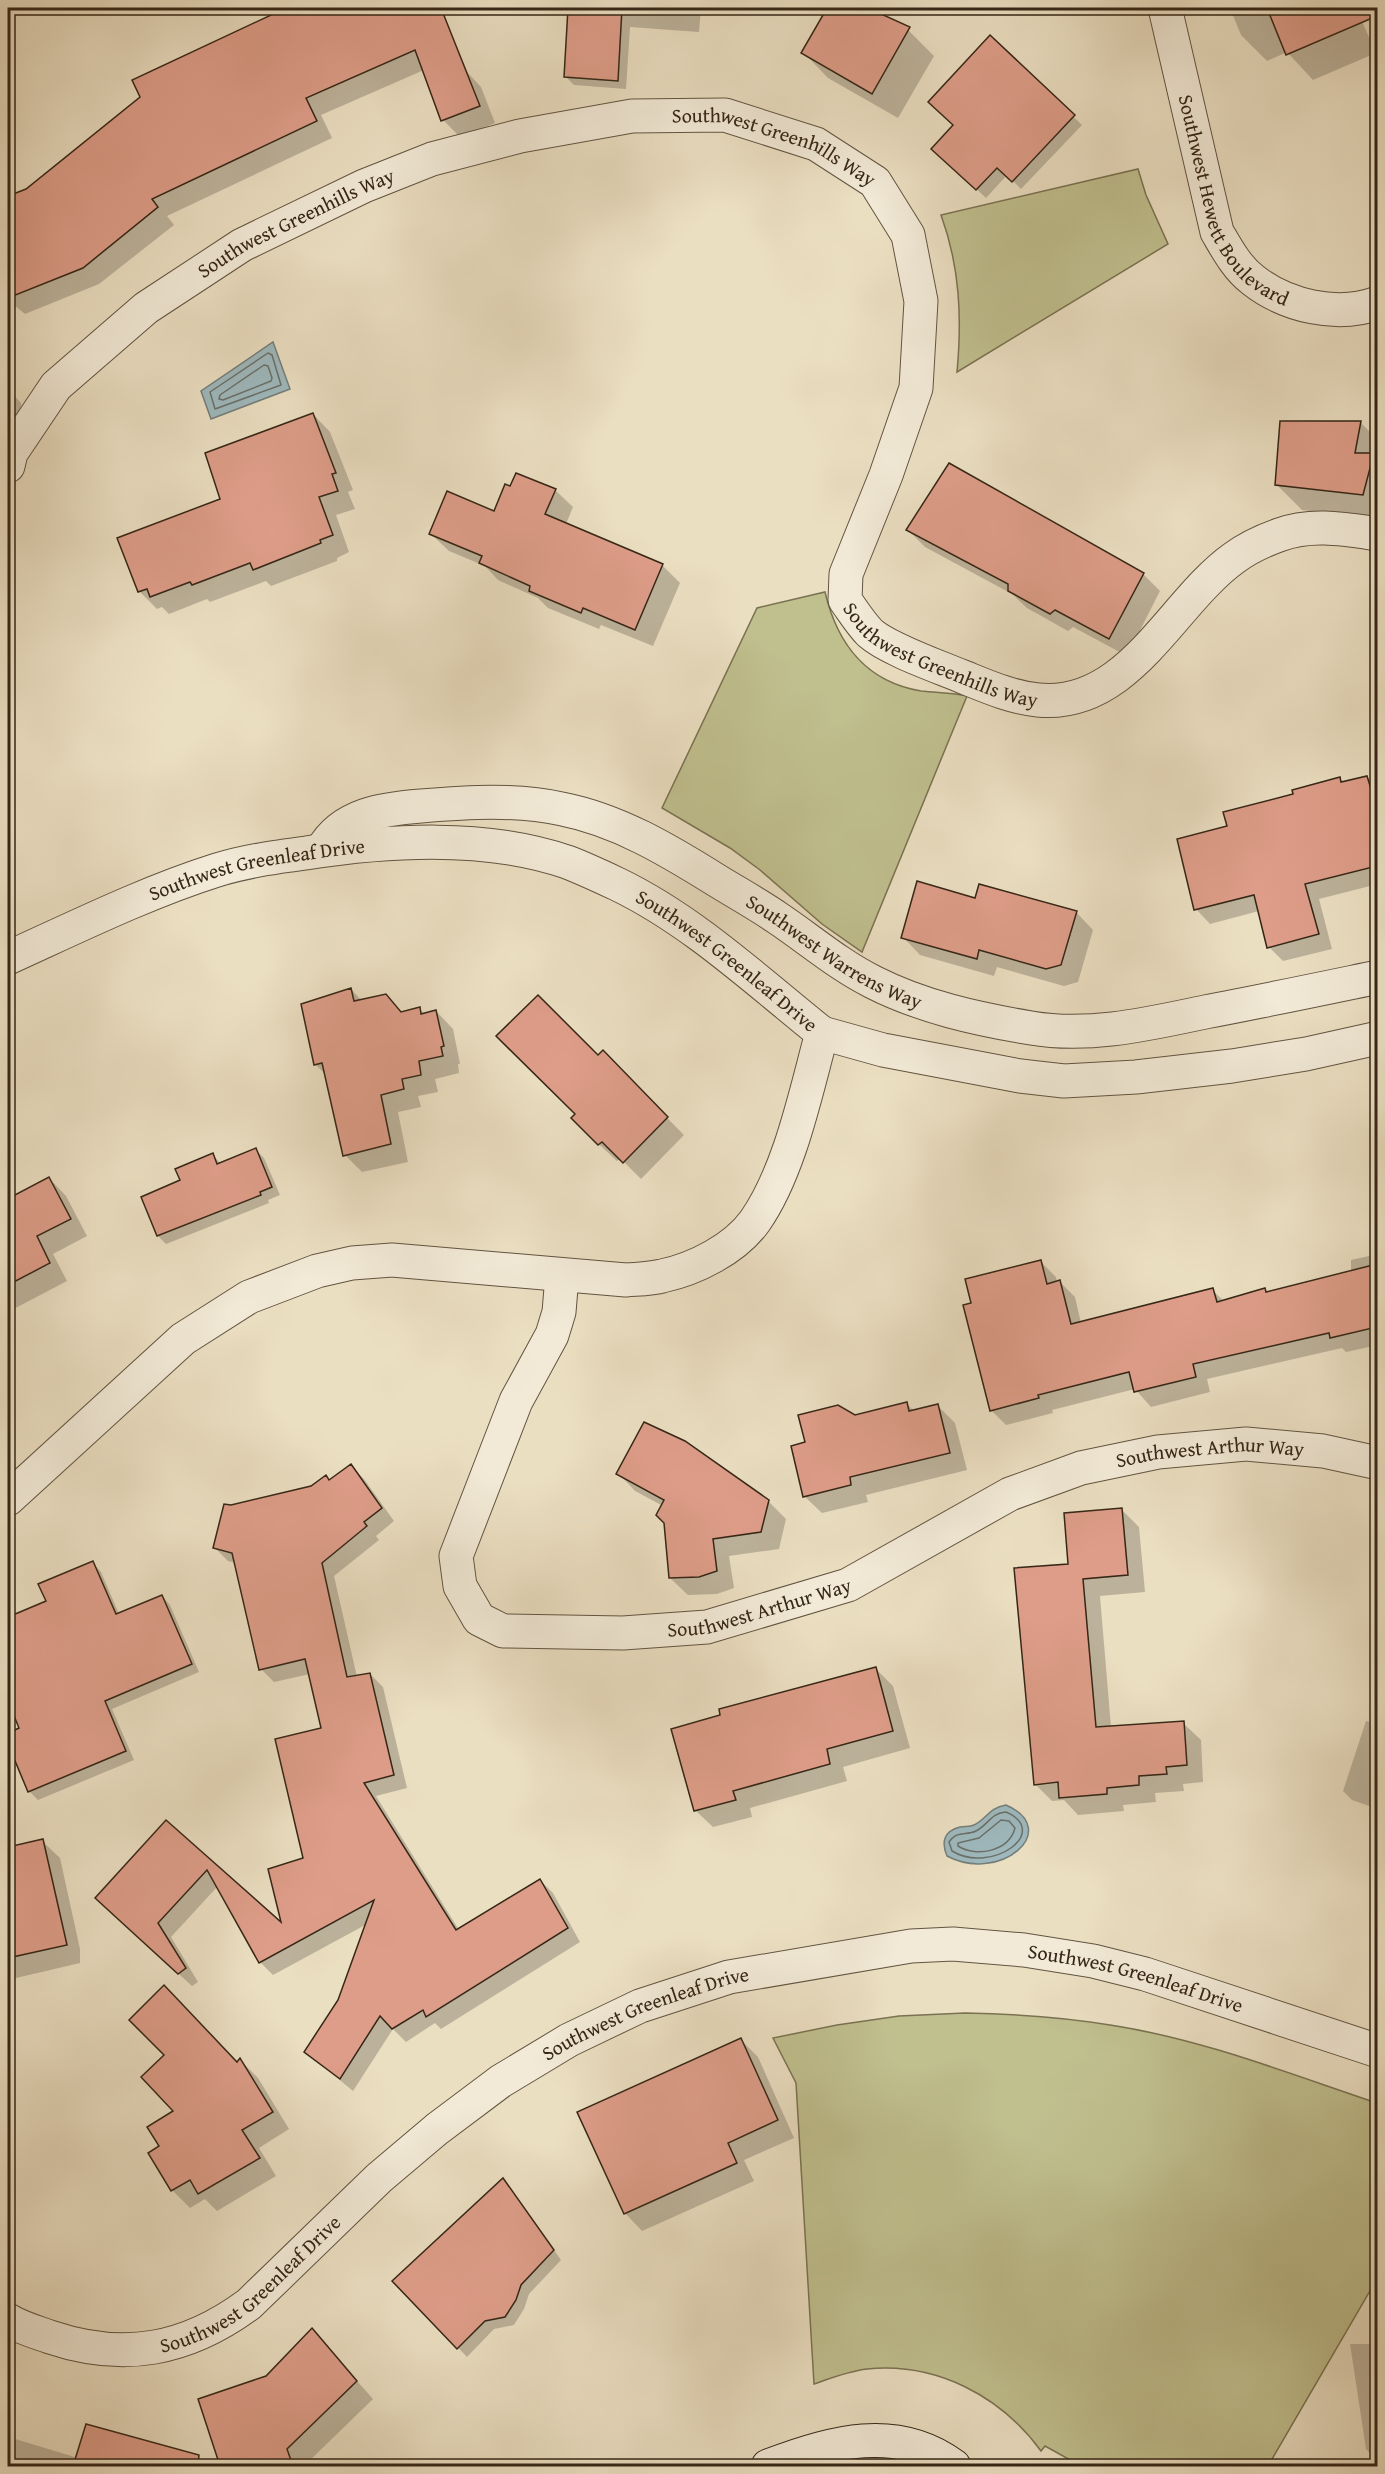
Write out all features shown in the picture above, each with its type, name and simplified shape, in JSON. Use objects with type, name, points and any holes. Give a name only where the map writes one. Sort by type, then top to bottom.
[{"type":"street","name":"Southwest Hewett Boulevard","points":[[1165,8],[1217,232],[1233,259],[1252,280],[1282,298],[1313,307],[1346,309],[1377,303]]},
{"type":"street","name":"Southwest Greenhills Way","points":[[8,466],[11,453],[56,386],[146,308],[242,245],[353,191],[432,159],[520,136],[632,116],[725,115],[816,144],[875,182],[908,235],[921,302],[916,388],[886,475],[846,574],[845,600],[871,633],[906,653],[1006,694],[1040,700],[1071,698],[1092,690],[1125,670],[1141,656],[1196,592],[1234,557],[1279,535],[1326,526],[1377,534]]},
{"type":"street","name":"Southwest Warrens Way","points":[[322,850],[330,837],[342,826],[364,815],[391,808],[480,801],[562,808],[597,818],[671,852],[777,917],[846,967],[912,1000],[938,1008],[1032,1028],[1087,1032],[1146,1024],[1377,977]]},
{"type":"street","name":"Southwest Greenleaf Drive","points":[[8,958],[114,910],[216,870],[252,861],[322,850],[417,841],[521,850],[567,862],[618,885],[664,910],[822,1033],[794,1136],[778,1175],[754,1222],[734,1241],[688,1269],[661,1277],[626,1280],[392,1260],[352,1263],[317,1271],[249,1296],[183,1338],[8,1499]]},
{"type":"street","points":[[822,1033],[883,1050],[1020,1076],[1064,1081],[1136,1077],[1232,1066],[1306,1054],[1377,1038]]},
{"type":"street","name":"Southwest Arthur Way","points":[[562,1276],[559,1312],[552,1335],[516,1401],[456,1556],[460,1586],[479,1619],[503,1631],[624,1633],[706,1627],[848,1586],[1010,1494],[1081,1468],[1158,1452],[1246,1444],[1323,1451],[1377,1463]]},
{"type":"street","name":"Southwest Greenleaf Drive","points":[[8,2320],[78,2346],[115,2350],[143,2350],[176,2344],[203,2333],[227,2320],[249,2304],[379,2178],[437,2129],[501,2081],[569,2040],[639,2006],[729,1977],[911,1946],[953,1944],[1024,1950],[1093,1961],[1145,1974],[1377,2051]]},
{"type":"street","points":[[768,2466],[824,2447],[858,2440],[915,2444],[940,2456],[954,2466]]},
{"type":"shaded area","points":[[1138,169],[1146,195],[1168,244],[957,372],[959,312],[956,273],[941,215]]},
{"type":"shaded area","points":[[825,592],[837,628],[857,657],[870,669],[884,679],[902,686],[921,691],[967,696],[862,952],[822,924],[760,870],[730,848],[662,808],[757,608]]},
{"type":"shaded area","points":[[965,2013],[1056,2018],[1144,2031],[1245,2058],[1377,2103],[1378,2261],[1374,2284],[1268,2466],[1081,2466],[1045,2446],[1041,2451],[1025,2431],[987,2399],[942,2377],[893,2368],[867,2369],[814,2384],[796,2083],[773,2038],[899,2016]]},
{"type":"water","points":[[273,342],[290,389],[211,419],[201,391]]},
{"type":"water","points":[[1006,1805],[1022,1816],[1028,1827],[1026,1840],[1018,1850],[1004,1859],[987,1863],[967,1863],[947,1856],[944,1842],[950,1831],[974,1825],[995,1808]]},
{"type":"building","points":[[286,8],[441,8],[480,106],[441,121],[415,50],[306,98],[317,121],[152,199],[158,207],[83,268],[8,298],[8,196],[26,189],[140,97],[132,80]]},
{"type":"building","points":[[568,8],[622,8],[618,81],[564,77]]},
{"type":"building","points":[[827,8],[868,8],[910,27],[872,94],[801,53]]},
{"type":"building","points":[[1267,8],[1377,8],[1377,16],[1286,55]]},
{"type":"building","points":[[990,35],[1075,115],[1012,182],[997,168],[976,190],[931,149],[953,125],[928,102]]},
{"type":"building","points":[[313,413],[336,473],[332,474],[338,491],[319,497],[333,535],[320,540],[321,543],[253,570],[250,563],[192,585],[190,582],[150,597],[147,589],[138,592],[117,538],[220,499],[205,453]]},
{"type":"building","points":[[1280,421],[1361,421],[1355,453],[1374,453],[1363,495],[1275,485]]},
{"type":"building","points":[[949,463],[1144,573],[1109,639],[1055,610],[1050,614],[1008,591],[1008,584],[906,530]]},
{"type":"building","points":[[516,473],[556,489],[545,514],[663,564],[635,630],[583,608],[581,613],[529,591],[530,586],[479,563],[482,556],[429,534],[447,491],[494,511],[505,484],[510,486]]},
{"type":"building","points":[[1367,776],[1371,789],[1377,788],[1377,866],[1305,884],[1319,934],[1267,948],[1254,895],[1194,910],[1177,839],[1227,826],[1223,812],[1293,794],[1292,790],[1340,777],[1341,782]]},
{"type":"building","points":[[917,881],[975,898],[979,884],[1077,911],[1061,965],[1046,969],[979,950],[977,959],[901,938]]},
{"type":"building","points":[[351,988],[354,1001],[386,994],[401,1012],[420,1007],[421,1014],[436,1010],[444,1046],[441,1047],[443,1056],[419,1061],[421,1075],[402,1079],[404,1089],[381,1095],[391,1144],[343,1156],[322,1063],[314,1065],[301,1004]]},
{"type":"building","points":[[538,995],[598,1055],[603,1050],[668,1117],[623,1163],[602,1142],[598,1145],[571,1118],[575,1114],[496,1036]]},
{"type":"building","points":[[256,1148],[272,1187],[260,1192],[261,1195],[157,1236],[141,1197],[180,1180],[175,1169],[213,1153],[217,1164]]},
{"type":"building","points":[[49,1177],[71,1219],[37,1236],[50,1263],[8,1285],[8,1180],[15,1195]]},
{"type":"building","points":[[1041,1260],[1047,1284],[1060,1280],[1071,1324],[1213,1288],[1217,1302],[1265,1288],[1266,1292],[1377,1264],[1377,1327],[1330,1338],[1329,1333],[1193,1364],[1196,1377],[1134,1392],[1129,1372],[1038,1395],[1039,1398],[990,1411],[963,1305],[971,1303],[965,1279]]},
{"type":"building","points":[[907,1402],[909,1411],[938,1404],[950,1453],[850,1477],[851,1485],[803,1497],[791,1446],[805,1442],[798,1415],[838,1405],[855,1415]]},
{"type":"building","points":[[644,1422],[685,1441],[769,1500],[761,1532],[713,1539],[717,1571],[699,1577],[669,1578],[664,1523],[656,1515],[664,1500],[616,1474]]},
{"type":"building","points":[[351,1464],[382,1508],[364,1522],[367,1526],[322,1563],[347,1677],[370,1673],[394,1775],[364,1783],[456,1930],[540,1879],[568,1928],[426,2017],[423,2010],[392,2029],[380,2016],[340,2079],[304,2052],[338,2000],[374,1900],[259,1963],[207,1870],[158,1923],[186,1968],[178,1974],[95,1898],[166,1820],[281,1922],[268,1869],[303,1858],[275,1739],[321,1728],[305,1659],[259,1670],[232,1553],[213,1548],[224,1504],[231,1505],[311,1486],[326,1475],[329,1480]]},
{"type":"building","points":[[1122,1508],[1128,1575],[1083,1579],[1096,1727],[1184,1721],[1187,1765],[1166,1767],[1167,1774],[1139,1776],[1139,1785],[1107,1788],[1107,1794],[1059,1798],[1058,1782],[1034,1785],[1014,1568],[1068,1564],[1064,1513]]},
{"type":"building","points":[[93,1561],[116,1614],[162,1595],[192,1664],[105,1701],[126,1751],[28,1792],[8,1744],[8,1733],[19,1728],[8,1701],[8,1617],[46,1601],[38,1584]]},
{"type":"building","points":[[876,1667],[893,1731],[827,1749],[830,1764],[733,1791],[736,1800],[694,1811],[671,1729],[720,1715],[719,1709]]},
{"type":"building","points":[[43,1839],[67,1945],[8,1958],[8,1847]]},
{"type":"building","points":[[164,1985],[237,2062],[240,2058],[273,2112],[242,2130],[260,2158],[198,2194],[190,2180],[171,2191],[148,2153],[159,2146],[147,2127],[173,2111],[141,2077],[164,2055],[129,2020]]},
{"type":"building","points":[[741,2038],[778,2120],[728,2143],[737,2163],[624,2214],[577,2112]]},
{"type":"building","points":[[503,2178],[554,2250],[521,2285],[516,2300],[505,2317],[485,2321],[457,2349],[392,2281]]},
{"type":"building","points":[[312,2328],[357,2381],[287,2449],[293,2466],[220,2466],[198,2399],[266,2376]]},
{"type":"building","points":[[86,2424],[199,2455],[198,2466],[73,2466]]}]
